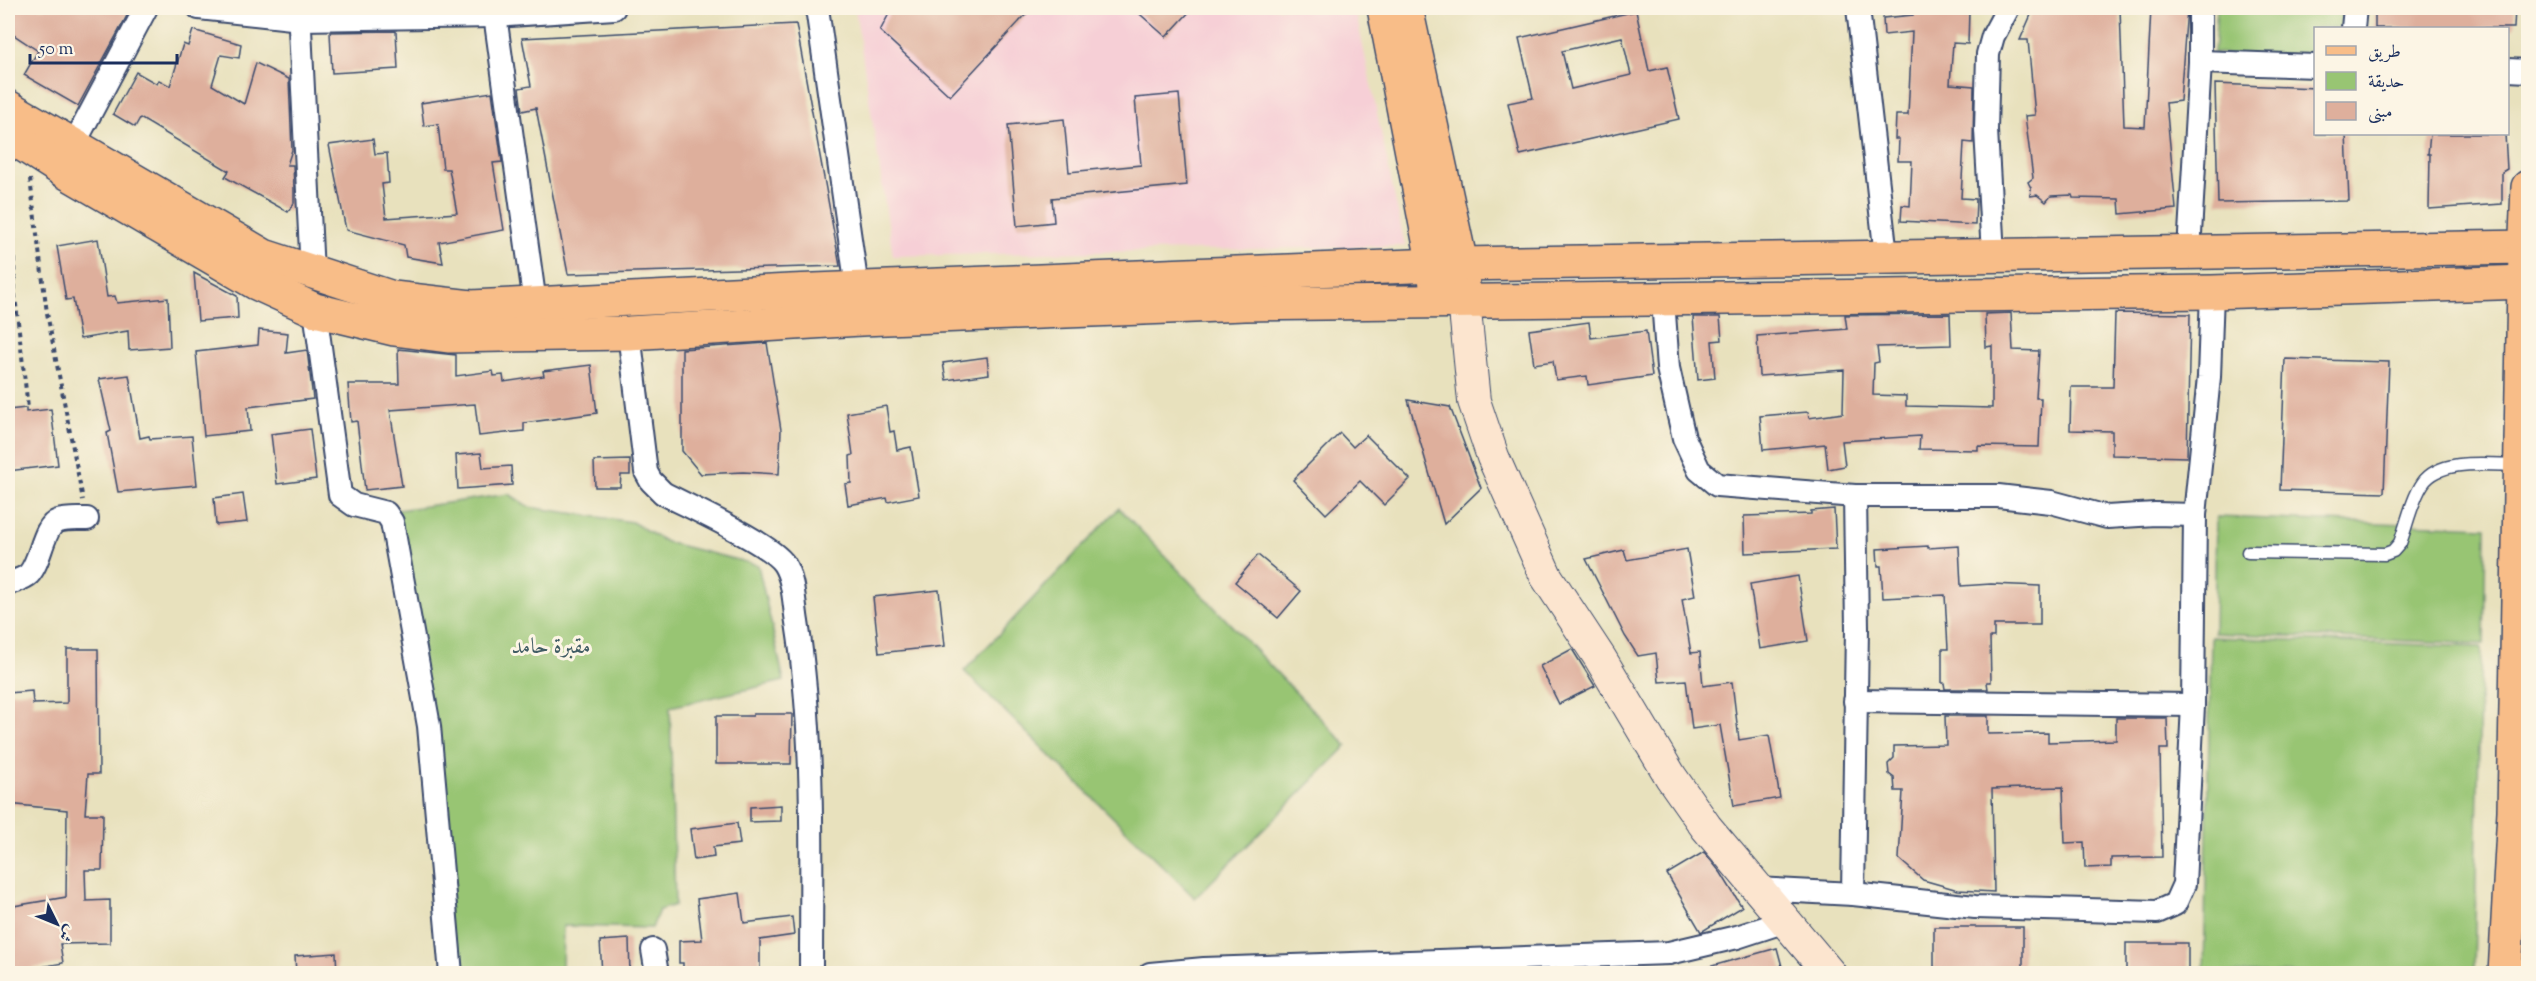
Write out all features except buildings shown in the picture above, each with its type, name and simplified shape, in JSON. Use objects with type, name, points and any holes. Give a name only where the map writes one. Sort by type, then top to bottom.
[{"type":"main road","points":[[1384,8],[1448,265]]},
{"type":"main road","points":[[1406,8],[1448,265],[1450,300],[1474,401],[1492,457],[1546,576],[1600,658],[1671,777],[1706,827],[1756,889],[1830,974]]},
{"type":"main road","points":[[14,132],[74,144],[264,256],[393,298],[471,307],[535,304],[1245,304],[1450,300],[1663,300],[2212,292],[2526,283]]},
{"type":"main road","points":[[14,132],[256,283],[315,310],[394,328],[448,336],[629,333],[859,304],[1448,265],[2528,247]]},
{"type":"main road","points":[[2505,974],[2514,811],[2520,465],[2529,187]]},
{"type":"street","points":[[74,144],[146,8]]},
{"type":"street","points":[[199,8],[300,13],[614,8]]},
{"type":"street","points":[[817,8],[859,304]]},
{"type":"street","points":[[1858,8],[1886,256]]},
{"type":"street","points":[[1993,255],[1986,130],[1988,54],[2008,8]]},
{"type":"street","points":[[2189,251],[2200,62],[2200,8]]},
{"type":"street","points":[[2354,27],[2355,8]]},
{"type":"street","points":[[495,11],[535,304]]},
{"type":"street","points":[[300,13],[312,273]]},
{"type":"street","points":[[2200,62],[2314,66]]},
{"type":"street","points":[[2509,70],[2529,70]]},
{"type":"street","points":[[1756,889],[1853,894],[1975,907],[2157,912],[2175,904],[2184,884],[2193,705],[2195,515],[2209,377],[2212,292]]},
{"type":"street","points":[[1663,300],[1668,368],[1684,438],[1699,470],[1717,485],[1855,496],[1998,496],[2051,502],[2107,517],[2155,514],[2195,515]]},
{"type":"street","points":[[315,310],[340,495],[354,505],[386,513],[392,522],[429,726],[452,974]]},
{"type":"street","points":[[629,333],[646,472],[651,481],[663,493],[771,551],[785,566],[791,582],[806,677],[811,842],[811,974]]},
{"type":"street","points":[[1853,894],[1855,496]]},
{"type":"street","points":[[8,584],[27,576],[34,567],[47,532],[53,523],[60,520],[87,519]]},
{"type":"street","points":[[1855,702],[2193,705]]},
{"type":"street","points":[[1150,974],[1204,971],[1477,967],[1669,953],[1737,937],[1786,921]]},
{"type":"street","points":[[653,950],[657,974]]},
{"type":"lane","points":[[2248,552],[2385,554],[2393,551],[2400,543],[2422,484],[2429,476],[2446,466],[2520,465]]},
{"type":"path","points":[[14,132],[15,296],[28,408]]},
{"type":"path","points":[[14,132],[30,197],[47,313],[87,519]]},
{"type":"shaded area","points":[[855,8],[1355,8],[1405,246],[893,256]]},
{"type":"green space","points":[[2217,8],[2343,8],[2342,27],[2314,27],[2314,59],[2214,53]]},
{"type":"green space","name":"مقبرة حامد","points":[[509,494],[529,507],[632,522],[666,542],[758,565],[784,681],[670,707],[675,905],[659,910],[652,928],[563,926],[562,973],[449,973],[392,511]]},
{"type":"green space","points":[[1119,508],[1347,746],[1195,898],[964,671]]},
{"type":"green space","points":[[2216,517],[2486,527],[2484,644],[2214,633]]},
{"type":"green space","points":[[2211,637],[2481,647],[2474,973],[2204,973]]}]
